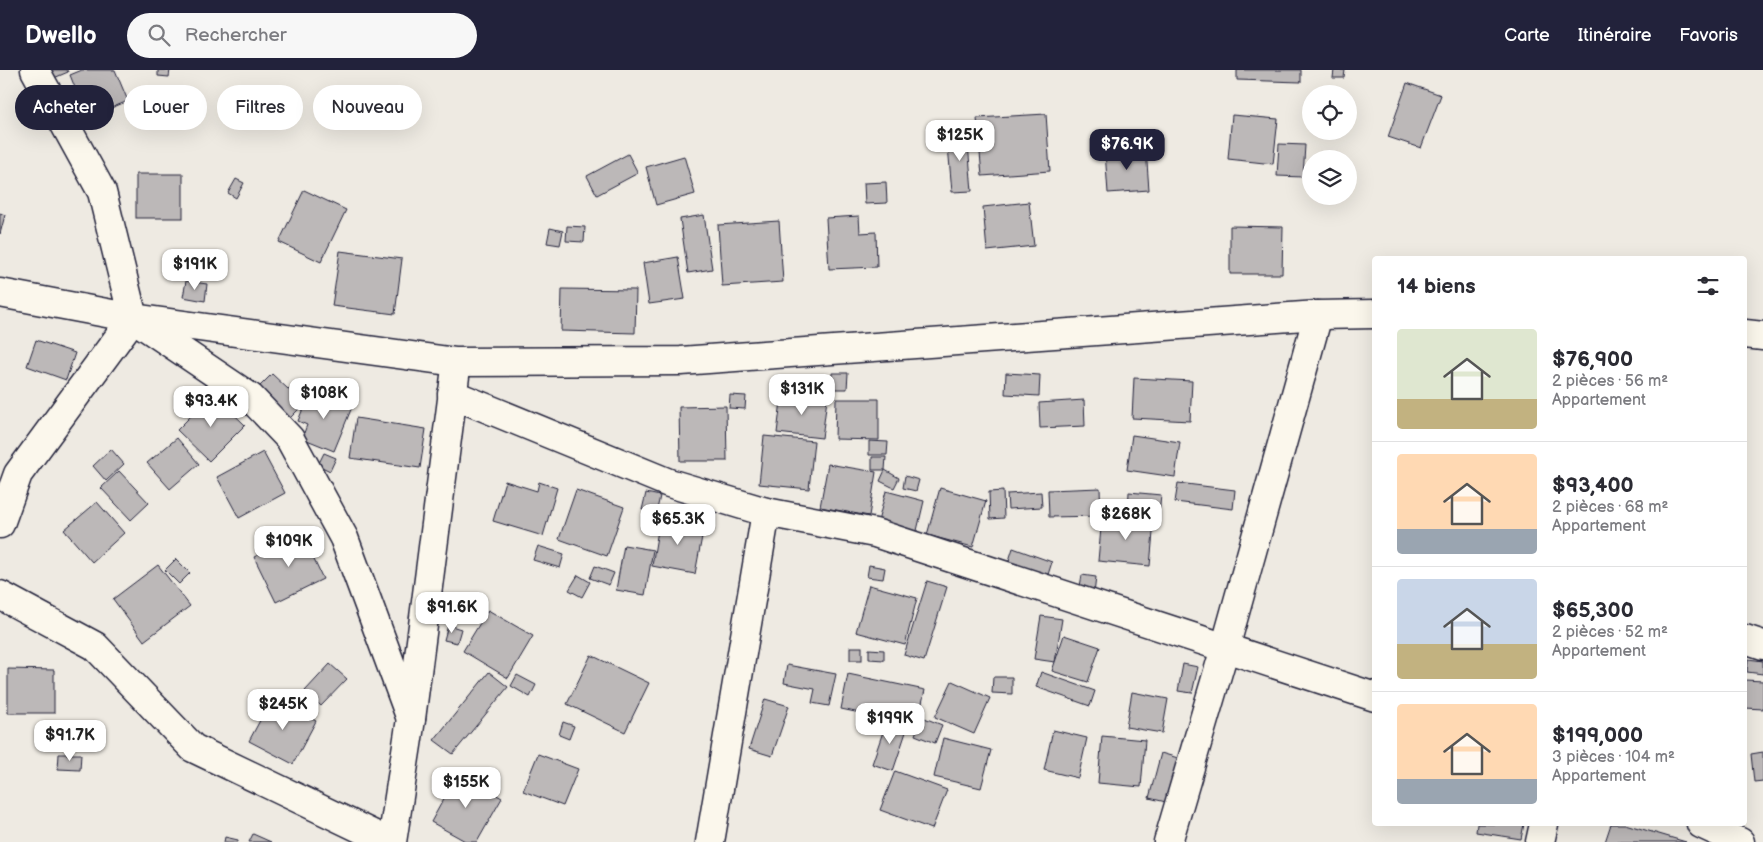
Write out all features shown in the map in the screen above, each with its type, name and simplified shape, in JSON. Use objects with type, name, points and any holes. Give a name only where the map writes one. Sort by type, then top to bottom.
[{"type":"street","points":[[35,70],[102,192],[133,318],[250,397],[290,439],[344,538],[411,719]]},
{"type":"street","points":[[0,293],[133,318],[456,362],[681,361],[1318,315],[1372,314]]},
{"type":"street","points":[[1168,842],[1225,648],[1318,315]]},
{"type":"street","points":[[0,524],[18,474],[133,318]]},
{"type":"street","points":[[1747,334],[1763,336]]},
{"type":"street","points":[[0,595],[95,646],[193,748],[391,842],[411,719],[456,362]]},
{"type":"street","points":[[452,394],[670,483],[766,512],[875,533],[1372,697]]},
{"type":"street","points":[[710,842],[766,512]]},
{"type":"street","points":[[1747,640],[1763,645]]},
{"type":"street","points":[[1540,842],[1544,826]]},
{"type":"street","points":[[1705,826],[1740,842]]},
{"type":"building","points":[[51,70],[67,70],[68,72],[54,78]]},
{"type":"building","points":[[82,70],[115,70],[124,91],[124,103],[114,107],[114,85],[74,85],[70,75]]},
{"type":"building","points":[[158,70],[170,70],[169,77],[158,76]]},
{"type":"building","points":[[1237,70],[1301,70],[1301,82],[1237,80]]},
{"type":"building","points":[[1334,70],[1345,70],[1344,78],[1333,78]]},
{"type":"building","points":[[1407,83],[1441,95],[1421,148],[1388,137]]},
{"type":"building","points":[[1046,114],[1050,171],[982,176],[977,118]]},
{"type":"building","points":[[1232,115],[1278,119],[1273,164],[1228,159]]},
{"type":"building","points":[[967,132],[972,191],[952,192],[947,134]]},
{"type":"building","points":[[1279,144],[1305,145],[1305,150],[1302,150],[1302,177],[1277,176]]},
{"type":"building","points":[[1146,149],[1149,190],[1108,193],[1105,152]]},
{"type":"building","points":[[628,154],[638,173],[597,195],[587,176]]},
{"type":"building","points":[[684,156],[695,194],[656,205],[646,167]]},
{"type":"building","points":[[136,174],[183,174],[183,218],[136,218]]},
{"type":"building","points":[[236,179],[244,183],[236,198],[228,193]]},
{"type":"building","points":[[886,182],[887,203],[865,204],[864,183]]},
{"type":"building","points":[[304,190],[346,210],[321,262],[279,242]]},
{"type":"building","points":[[1029,202],[1034,246],[987,251],[983,207]]},
{"type":"building","points":[[0,213],[5,215],[0,234]]},
{"type":"building","points":[[704,215],[712,269],[688,273],[680,219]]},
{"type":"building","points":[[859,216],[860,233],[876,232],[877,267],[829,269],[826,218]]},
{"type":"building","points":[[779,221],[783,282],[722,286],[718,225]]},
{"type":"building","points":[[567,226],[585,227],[584,242],[566,241]]},
{"type":"building","points":[[1230,226],[1283,227],[1282,274],[1230,274]]},
{"type":"building","points":[[550,228],[563,231],[560,245],[547,243]]},
{"type":"building","points":[[340,251],[402,259],[395,314],[332,306]]},
{"type":"building","points":[[678,257],[685,299],[649,304],[643,263]]},
{"type":"building","points":[[186,281],[207,284],[205,301],[183,297]]},
{"type":"building","points":[[562,289],[636,290],[635,333],[561,331]]},
{"type":"building","points":[[36,340],[75,353],[66,380],[27,366]]},
{"type":"building","points":[[832,373],[848,373],[847,389],[832,389]]},
{"type":"building","points":[[1006,373],[1040,375],[1039,396],[1005,394]]},
{"type":"building","points":[[272,374],[304,404],[287,421],[255,391]]},
{"type":"building","points":[[1134,378],[1192,381],[1190,421],[1132,418]]},
{"type":"building","points":[[310,391],[352,407],[334,451],[302,438],[307,425],[298,421]]},
{"type":"building","points":[[782,393],[827,399],[822,438],[777,433]]},
{"type":"building","points":[[213,394],[245,425],[209,461],[177,430]]},
{"type":"building","points":[[730,395],[746,396],[745,409],[729,408]]},
{"type":"building","points":[[836,399],[879,399],[879,440],[835,439]]},
{"type":"building","points":[[1084,400],[1085,426],[1040,428],[1039,403]]},
{"type":"building","points":[[726,406],[727,461],[680,461],[679,407]]},
{"type":"building","points":[[356,418],[426,429],[420,468],[350,458]]},
{"type":"building","points":[[1132,435],[1180,442],[1175,477],[1127,470]]},
{"type":"building","points":[[764,436],[814,441],[809,489],[759,484]]},
{"type":"building","points":[[177,438],[199,464],[170,489],[147,463]]},
{"type":"building","points":[[869,441],[888,442],[887,455],[869,455]]},
{"type":"building","points":[[111,449],[124,464],[106,481],[93,466]]},
{"type":"building","points":[[263,452],[285,493],[239,518],[217,477]]},
{"type":"building","points":[[324,453],[336,458],[330,471],[318,465]]},
{"type":"building","points":[[872,457],[886,457],[885,470],[872,470]]},
{"type":"building","points":[[828,464],[876,472],[869,516],[820,507]]},
{"type":"building","points":[[885,470],[899,478],[894,488],[880,481]]},
{"type":"building","points":[[119,471],[149,503],[131,520],[101,488]]},
{"type":"building","points":[[905,476],[919,480],[916,491],[903,488]]},
{"type":"building","points":[[505,481],[537,491],[539,482],[557,488],[543,536],[493,521]]},
{"type":"building","points":[[1178,483],[1235,490],[1233,509],[1175,502]]},
{"type":"building","points":[[940,488],[986,501],[973,547],[927,535]]},
{"type":"building","points":[[1100,488],[1101,516],[1049,517],[1048,490]]},
{"type":"building","points":[[576,490],[624,507],[607,556],[559,539]]},
{"type":"building","points":[[886,491],[924,501],[915,539],[876,529]]},
{"type":"building","points":[[1003,491],[1004,518],[990,519],[989,492]]},
{"type":"building","points":[[1041,492],[1042,507],[1008,509],[1007,494]]},
{"type":"building","points":[[1129,492],[1161,495],[1159,515],[1128,512]]},
{"type":"building","points":[[646,493],[660,496],[656,514],[642,510]]},
{"type":"building","points":[[97,502],[124,533],[92,562],[64,530]]},
{"type":"building","points":[[1102,517],[1154,521],[1150,566],[1098,561]]},
{"type":"building","points":[[660,518],[704,526],[695,574],[652,566]]},
{"type":"building","points":[[302,534],[323,579],[276,602],[254,557]]},
{"type":"building","points":[[624,545],[653,550],[645,595],[616,590]]},
{"type":"building","points":[[538,546],[564,554],[560,568],[533,560]]},
{"type":"building","points":[[1013,548],[1052,562],[1045,584],[1006,570]]},
{"type":"building","points":[[176,559],[190,573],[179,584],[165,570]]},
{"type":"building","points":[[158,565],[190,606],[144,641],[113,599]]},
{"type":"building","points":[[869,565],[885,568],[883,579],[867,577]]},
{"type":"building","points":[[595,566],[614,573],[609,585],[590,578]]},
{"type":"building","points":[[578,575],[590,582],[582,597],[569,590]]},
{"type":"building","points":[[1082,575],[1096,577],[1094,594],[1079,592]]},
{"type":"building","points":[[927,581],[947,587],[924,661],[904,655]]},
{"type":"building","points":[[869,585],[917,598],[905,645],[856,632]]},
{"type":"building","points":[[488,610],[533,636],[508,678],[463,651]]},
{"type":"building","points":[[1041,616],[1062,619],[1055,662],[1034,659]]},
{"type":"building","points":[[448,625],[461,629],[457,643],[444,640]]},
{"type":"building","points":[[1064,635],[1100,647],[1088,682],[1052,671]]},
{"type":"building","points":[[850,647],[862,647],[862,660],[850,660]]},
{"type":"building","points":[[869,649],[884,650],[884,660],[869,659]]},
{"type":"building","points":[[591,655],[649,683],[625,732],[567,704]]},
{"type":"building","points":[[1748,659],[1763,661],[1763,674],[1747,672]]},
{"type":"building","points":[[330,664],[347,679],[321,706],[305,691]]},
{"type":"building","points":[[1183,664],[1198,667],[1192,693],[1178,691]]},
{"type":"building","points":[[787,665],[836,674],[829,706],[812,703],[815,689],[784,683]]},
{"type":"building","points":[[8,669],[54,670],[54,713],[8,713]]},
{"type":"building","points":[[489,672],[508,687],[453,754],[434,740]]},
{"type":"building","points":[[1041,672],[1095,691],[1090,706],[1036,687]]},
{"type":"building","points":[[848,674],[925,690],[917,725],[841,709]]},
{"type":"building","points":[[517,675],[536,685],[530,697],[511,686]]},
{"type":"building","points":[[993,677],[1012,677],[1012,694],[992,693]]},
{"type":"building","points":[[1747,680],[1763,681],[1763,709],[1747,708]]},
{"type":"building","points":[[952,681],[990,698],[974,734],[935,717]]},
{"type":"building","points":[[1132,692],[1168,699],[1162,733],[1126,727]]},
{"type":"building","points":[[272,698],[316,721],[293,764],[249,741]]},
{"type":"building","points":[[765,699],[789,706],[772,756],[749,749]]},
{"type":"building","points":[[922,717],[942,725],[935,743],[915,735]]},
{"type":"building","points":[[887,720],[908,726],[893,771],[872,764]]},
{"type":"building","points":[[563,722],[574,726],[569,739],[559,735]]},
{"type":"building","points":[[1053,730],[1087,738],[1078,778],[1044,770]]},
{"type":"building","points":[[1102,736],[1145,740],[1141,787],[1098,783]]},
{"type":"building","points":[[943,738],[991,750],[981,788],[934,777]]},
{"type":"building","points":[[1763,752],[1763,781],[1754,782],[1751,754]]},
{"type":"building","points":[[1161,753],[1178,758],[1166,802],[1149,798]]},
{"type":"building","points":[[59,754],[81,754],[80,770],[58,769]]},
{"type":"building","points":[[538,754],[578,769],[563,806],[523,791]]},
{"type":"building","points":[[895,771],[947,790],[932,829],[880,810]]},
{"type":"building","points":[[458,773],[502,798],[477,842],[467,842],[431,822]]},
{"type":"building","points":[[1477,826],[1524,826],[1521,839],[1476,832]]},
{"type":"building","points":[[1610,826],[1632,826],[1686,842],[1605,842]]},
{"type":"building","points":[[253,834],[271,842],[249,842]]},
{"type":"building","points":[[225,837],[238,840],[238,842],[224,842]]}]
